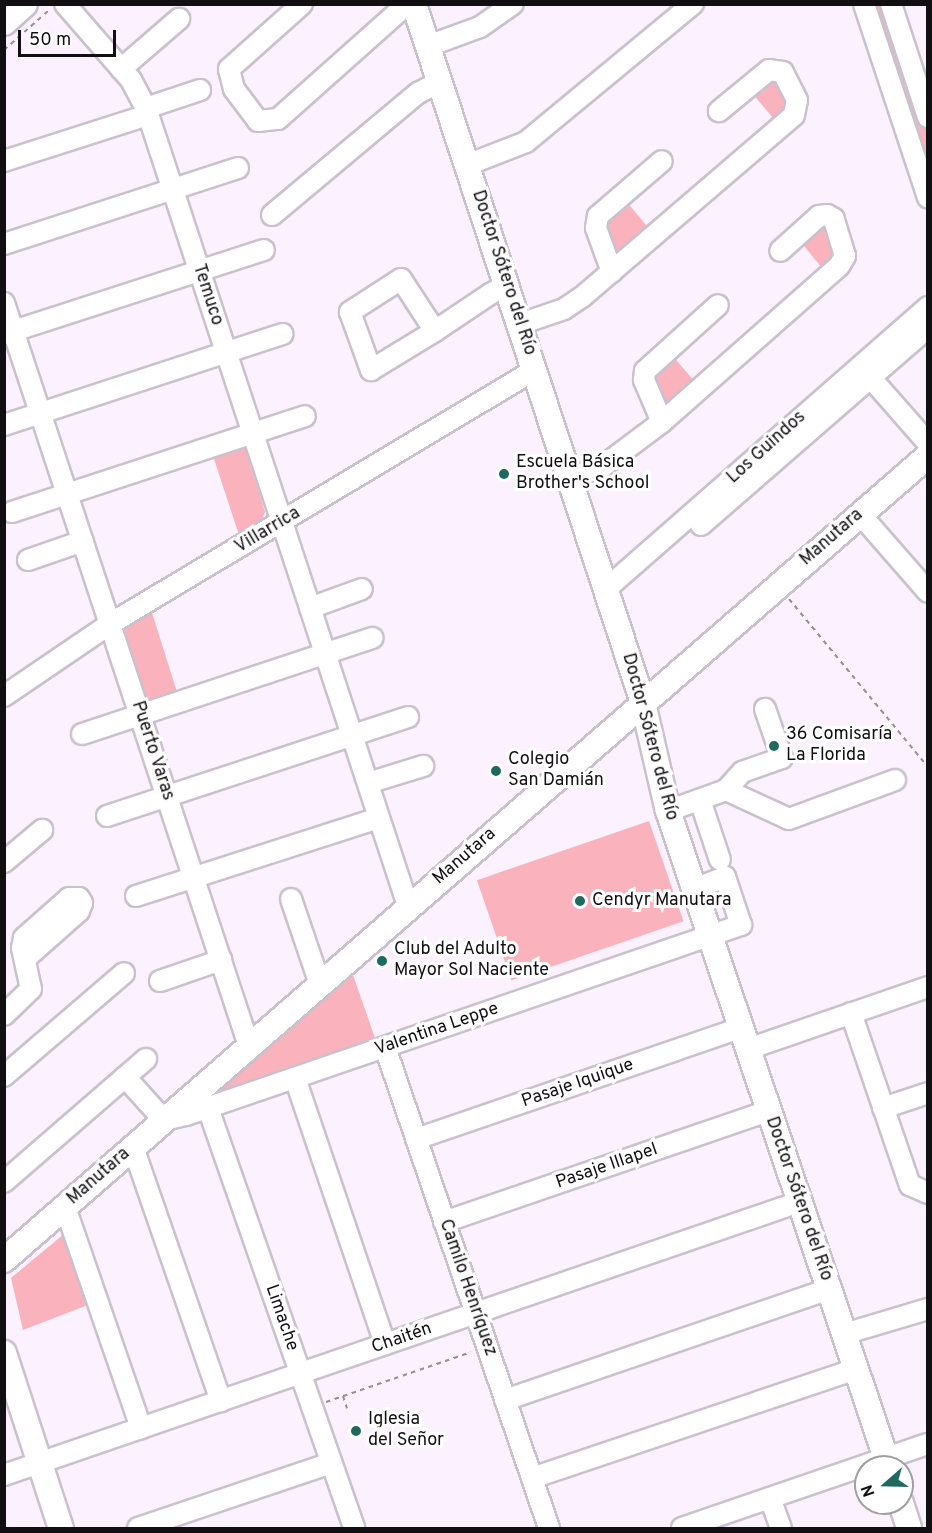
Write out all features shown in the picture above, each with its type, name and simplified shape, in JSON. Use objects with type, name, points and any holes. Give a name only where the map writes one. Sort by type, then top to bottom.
[{"type":"main road","points":[[4,23],[26,4]]},
{"type":"main road","name":"Doctor Sótero del Río","points":[[414,4],[643,703],[668,811],[884,1455]]},
{"type":"main road","name":"Manutara","points":[[4,1260],[927,454]]},
{"type":"main road","points":[[4,1353],[62,1528]]},
{"type":"street","name":"Temuco","points":[[65,4],[121,69],[147,111],[408,906]]},
{"type":"street","points":[[302,4],[229,69],[234,88],[258,121],[278,119],[406,4]]},
{"type":"street","points":[[428,46],[480,27],[513,4]]},
{"type":"street","points":[[467,165],[526,142],[693,4]]},
{"type":"street","points":[[864,4],[923,170],[927,198]]},
{"type":"street","points":[[891,4],[927,117]]},
{"type":"street","points":[[121,69],[179,19]]},
{"type":"street","points":[[520,324],[564,309],[612,273],[794,115],[797,100],[783,72],[770,70],[719,111]]},
{"type":"street","points":[[272,215],[418,93],[440,82]]},
{"type":"street","points":[[4,161],[200,90]]},
{"type":"street","points":[[612,273],[596,228],[598,216],[662,161]]},
{"type":"street","points":[[4,244],[238,168]]},
{"type":"street","points":[[570,478],[602,467],[662,422],[839,266],[845,256],[834,219],[828,215],[819,216],[780,250]]},
{"type":"street","points":[[9,333],[264,250]]},
{"type":"street","points":[[435,331],[401,279],[350,312],[371,370],[435,331],[507,285]]},
{"type":"street","name":"Puerto Varas","points":[[4,303],[9,333],[41,413],[249,1046]]},
{"type":"street","points":[[662,422],[644,380],[645,371],[718,305]]},
{"type":"street","name":"Los Guindos","points":[[608,595],[865,372],[927,307]]},
{"type":"street","name":"Los Guindos","points":[[865,372],[927,328]]},
{"type":"street","points":[[4,425],[282,334]]},
{"type":"street","name":"Villarrica","points":[[4,696],[110,624],[282,524],[535,370]]},
{"type":"street","points":[[865,372],[927,454]]},
{"type":"street","points":[[12,512],[305,416]]},
{"type":"street","points":[[860,514],[927,592]]},
{"type":"street","points":[[28,560],[83,542]]},
{"type":"street","points":[[310,608],[362,589]]},
{"type":"street","points":[[82,734],[373,638]]},
{"type":"street","points":[[668,811],[726,790],[742,772],[782,758],[765,710]]},
{"type":"street","points":[[107,816],[408,717]]},
{"type":"street","points":[[368,783],[423,765]]},
{"type":"street","points":[[726,790],[789,819],[895,780]]},
{"type":"street","points":[[700,800],[720,860]]},
{"type":"street","points":[[136,896],[379,818]]},
{"type":"street","points":[[4,862],[42,830]]},
{"type":"street","name":"Valentina Leppe","points":[[164,1120],[208,1108],[741,925],[725,877],[694,889]]},
{"type":"street","points":[[291,899],[320,984]]},
{"type":"street","points":[[4,1015],[31,988],[25,960]]},
{"type":"street","points":[[160,981],[221,960]]},
{"type":"street","points":[[4,1076],[124,973]]},
{"type":"street","name":"Pasaje Iquique","points":[[416,1139],[744,1038],[851,1013],[927,987]]},
{"type":"street","points":[[851,1013],[910,1185],[927,1193]]},
{"type":"street","name":"Camilo Henríquez","points":[[385,1047],[549,1528]]},
{"type":"street","points":[[4,1182],[146,1059]]},
{"type":"street","points":[[125,1077],[164,1120]]},
{"type":"street","points":[[295,1078],[385,1344]]},
{"type":"street","points":[[883,1108],[927,1093]]},
{"type":"street","name":"Limache","points":[[208,1108],[354,1528]]},
{"type":"street","name":"Pasaje Illapel","points":[[444,1222],[769,1111]]},
{"type":"street","points":[[133,1147],[221,1401]]},
{"type":"street","name":"Chaitén","points":[[4,1475],[800,1202]]},
{"type":"street","points":[[65,1207],[141,1428]]},
{"type":"street","points":[[505,1400],[829,1289]]},
{"type":"street","points":[[844,1334],[927,1309]]},
{"type":"street","points":[[532,1478],[856,1369]]},
{"type":"street","points":[[904,1455],[927,1444]]},
{"type":"street","points":[[138,1528],[331,1463]]},
{"type":"street","points":[[682,1528],[854,1473]]},
{"type":"street","points":[[771,1498],[781,1528]]},
{"type":"path","points":[[4,50],[56,4]]},
{"type":"path","points":[[778,585],[927,767]]},
{"type":"path","points":[[312,1407],[487,1347]]},
{"type":"path","points":[[343,1396],[347,1408]]},
{"type":"shaded area","points":[[865,5],[890,5],[927,120],[927,194]]},
{"type":"shaded area","points":[[772,75],[790,99],[787,108],[774,119],[750,91]]},
{"type":"shaded area","points":[[626,201],[652,232],[617,260],[601,221]]},
{"type":"shaded area","points":[[819,226],[826,226],[838,256],[822,268],[800,241]]},
{"type":"shaded area","points":[[672,355],[695,382],[666,407],[652,378]]},
{"type":"shaded area","points":[[241,443],[247,448],[265,512],[262,519],[239,535],[212,453]]},
{"type":"shaded area","points":[[152,613],[178,695],[150,704],[144,698],[122,632],[124,627]]},
{"type":"shaded area","name":"Cendyr Manutara","points":[[649,821],[684,921],[511,980],[477,880]]},
{"type":"shaded area","points":[[352,972],[375,1038],[211,1096],[208,1092]]},
{"type":"shaded area","points":[[64,1234],[88,1305],[23,1330],[11,1278]]},
{"type":"place","name":"Escuela Básica Brother's School","points":[[504,474]]},
{"type":"place","name":"36 Comisaría La Florida","points":[[774,746]]},
{"type":"place","name":"Colegio San Damián","points":[[496,771]]},
{"type":"place","name":"Cendyr Manutara","points":[[580,901]]},
{"type":"place","name":"Club del Adulto Mayor Sol Naciente","points":[[382,961]]},
{"type":"place","name":"Iglesia del Señor","points":[[356,1431]]}]
